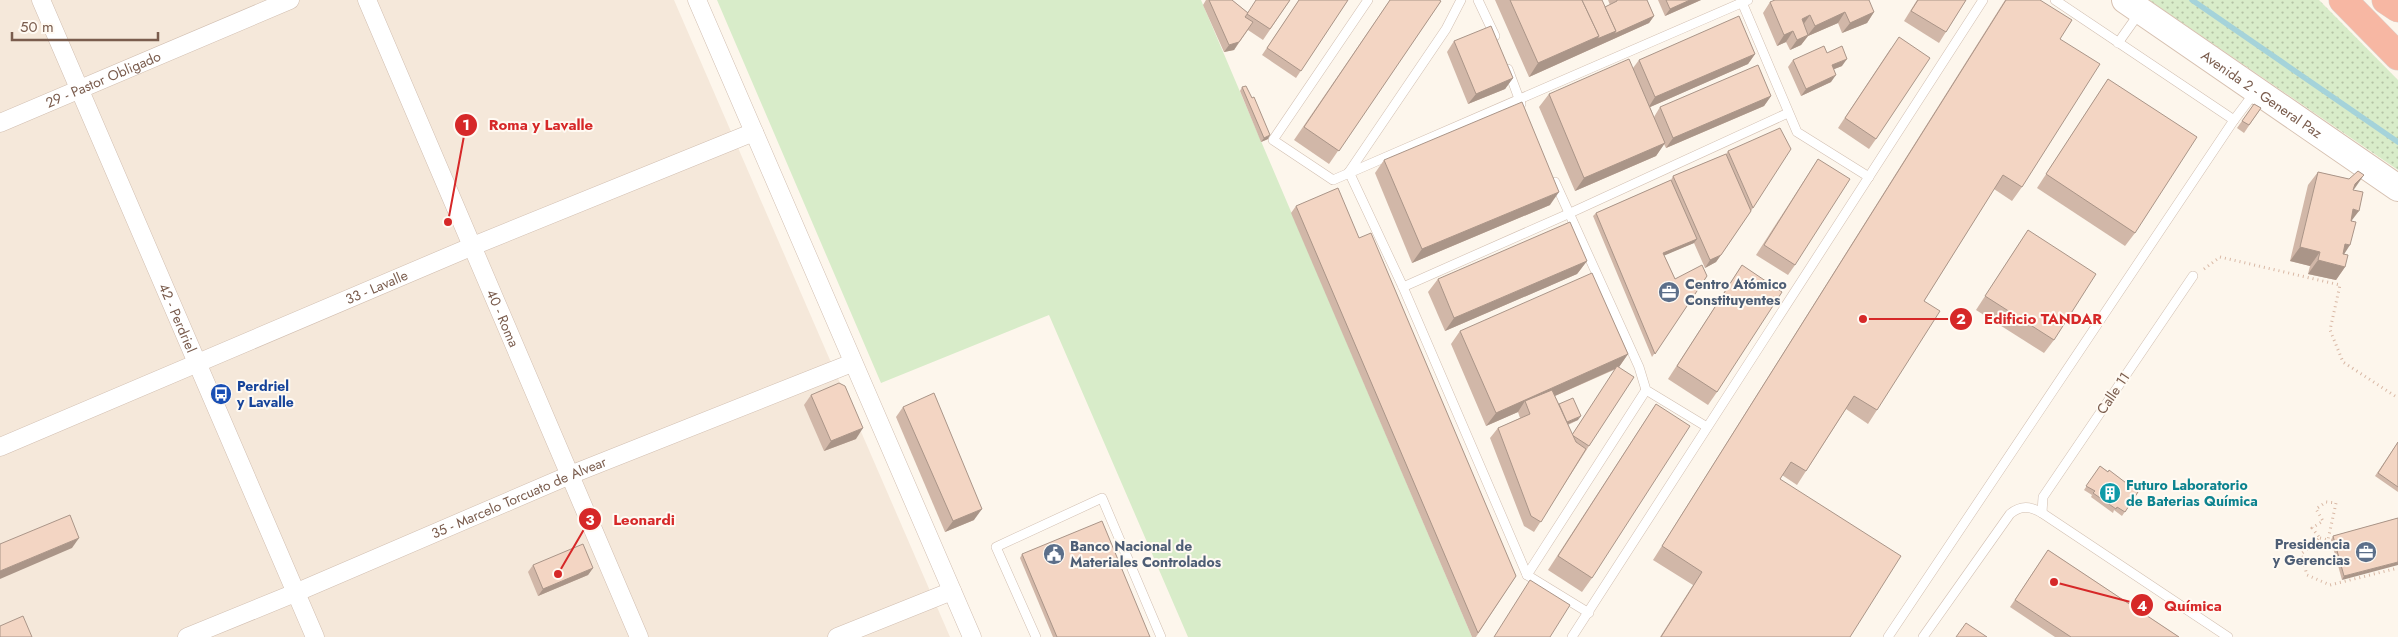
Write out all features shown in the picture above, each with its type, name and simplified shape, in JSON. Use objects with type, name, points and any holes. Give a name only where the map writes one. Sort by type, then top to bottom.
[{"type":"highway","points":[[2342,0],[2398,56]]},
{"type":"highway","points":[[2386,0],[2398,8]]},
{"type":"street","name":"42 - Perdriel","points":[[40,0],[80,89],[314,637]]},
{"type":"street","name":"29 - Pastor Obligado","points":[[0,123],[290,0]]},
{"type":"street","name":"40 - Roma","points":[[367,0],[639,637]]},
{"type":"street","points":[[697,0],[852,363],[972,637]]},
{"type":"street","name":"Avenida 2 - General Paz","points":[[2133,6],[2398,188]]},
{"type":"street","name":"33 - Lavalle","points":[[0,447],[473,246],[754,132]]},
{"type":"street","name":"35 - Marcelo Torcuato de Alvear","points":[[186,637],[295,593],[570,475],[852,363]]},
{"type":"street","points":[[837,637],[952,591]]},
{"type":"lane","points":[[1368,0],[1273,140],[1333,180],[1744,1],[1796,132],[1869,177]]},
{"type":"lane","points":[[1349,172],[1446,29],[1461,0]]},
{"type":"lane","points":[[1478,0],[1526,116]]},
{"type":"lane","points":[[1572,637],[1983,0]]},
{"type":"lane","points":[[2055,0],[2234,120]]},
{"type":"lane","points":[[2118,42],[2133,6]]},
{"type":"lane","points":[[1888,637],[2234,120],[2256,91]]},
{"type":"lane","points":[[1403,287],[1788,113]]},
{"type":"lane","points":[[1549,170],[1639,368],[1646,390],[1707,427]]},
{"type":"lane","points":[[1349,172],[1403,287],[1527,575],[1588,613]]},
{"type":"lane","name":"Calle 11","points":[[2042,513],[2043,496],[2193,276]]},
{"type":"lane","points":[[1527,575],[1646,390]]},
{"type":"lane","points":[[1036,637],[996,547],[1102,498],[1161,637]]},
{"type":"lane","points":[[1923,637],[2010,514],[2017,508],[2025,507],[2042,513],[2228,637]]},
{"type":"path","points":[[2193,276],[2220,257],[2340,285],[2330,330],[2343,362],[2398,398]]},
{"type":"path","points":[[2323,521],[2316,509],[2326,502],[2336,503],[2332,522],[2328,540],[2320,538],[2312,528],[2323,521],[2332,522]]},
{"type":"path","points":[[2320,538],[2301,554],[2307,575],[2330,586],[2398,568]]},
{"type":"shaded area","points":[[0,0],[674,0],[950,637],[0,637]]},
{"type":"green space","points":[[717,0],[1201,0],[1472,637],[1188,637],[1049,315],[881,383]]},
{"type":"green space","points":[[2149,0],[2319,0],[2398,80],[2398,170]]},
{"type":"building","points":[[1209,0],[1232,0],[1248,13],[1245,17],[1253,22],[1239,42],[1229,45]]},
{"type":"building","points":[[1256,0],[1290,0],[1270,29],[1247,14]]},
{"type":"building","points":[[1299,0],[1348,0],[1301,71],[1267,48]]},
{"type":"building","points":[[1390,0],[1441,1],[1339,151],[1304,127]]},
{"type":"building","points":[[1510,0],[1582,0],[1599,36],[1538,63]]},
{"type":"building","points":[[1582,0],[1602,0],[1616,31],[1597,39],[1599,36]]},
{"type":"building","points":[[1617,0],[1647,0],[1654,16],[1614,34],[1616,31],[1605,7]]},
{"type":"building","points":[[1666,0],[1690,0],[1670,9]]},
{"type":"building","points":[[1775,0],[1869,0],[1874,12],[1850,23],[1845,12],[1815,26],[1810,15],[1802,19],[1808,35],[1797,40],[1793,31],[1784,35],[1770,2]]},
{"type":"building","points":[[1918,0],[1966,0],[1946,32],[1911,11]]},
{"type":"building","points":[[2006,0],[2040,0],[2072,20],[2060,39],[2100,64],[2022,187],[2003,175],[1924,301],[1940,311],[1877,410],[1854,396],[1806,471],[1791,462],[1780,479],[1901,556],[1850,637],[1661,637],[1702,572],[1662,546]]},
{"type":"building","points":[[1739,16],[1755,54],[1655,97],[1639,60]]},
{"type":"building","points":[[1491,26],[1513,78],[1476,94],[1454,41]]},
{"type":"building","points":[[1899,37],[1930,58],[1876,139],[1845,118]]},
{"type":"building","points":[[1824,46],[1827,53],[1842,46],[1847,59],[1832,65],[1836,75],[1806,89],[1793,60]]},
{"type":"building","points":[[1629,59],[1665,143],[1584,178],[1549,94]]},
{"type":"building","points":[[1758,65],[1771,96],[1673,138],[1660,107]]},
{"type":"building","points":[[2108,79],[2197,137],[2135,233],[2046,174]]},
{"type":"building","points":[[1246,86],[1252,98],[1254,97],[1270,135],[1264,138],[1242,87]]},
{"type":"building","points":[[1522,102],[1559,192],[1422,249],[1384,160]]},
{"type":"building","points":[[2254,104],[2261,108],[2249,125],[2242,121]]},
{"type":"building","points":[[1780,128],[1791,149],[1753,208],[1728,151]]},
{"type":"building","points":[[1726,154],[1751,211],[1721,255],[1710,260],[1673,176]]},
{"type":"building","points":[[1818,159],[1850,179],[1795,265],[1764,245]]},
{"type":"building","points":[[2358,171],[2364,175],[2355,184],[2353,190],[2363,192],[2359,211],[2353,209],[2351,221],[2356,222],[2350,245],[2345,244],[2343,254],[2348,255],[2345,267],[2318,260],[2320,252],[2300,247],[2318,172],[2349,179]]},
{"type":"building","points":[[1671,180],[1697,239],[1663,253],[1675,279],[1702,265],[1707,276],[1655,354],[1596,213]]},
{"type":"building","points":[[1338,188],[1359,238],[1371,233],[1516,576],[1478,633],[1296,206]]},
{"type":"building","points":[[1570,222],[1587,261],[1454,318],[1438,279]]},
{"type":"building","points":[[2028,230],[2096,274],[2054,340],[1985,296]]},
{"type":"building","points":[[1742,265],[1782,292],[1717,392],[1677,366]]},
{"type":"building","points":[[1592,273],[1628,354],[1496,413],[1460,331]]},
{"type":"building","points":[[1617,366],[1634,377],[1589,446],[1572,435]]},
{"type":"building","points":[[839,383],[845,386],[863,428],[831,441],[811,395]]},
{"type":"building","points":[[1552,390],[1576,442],[1586,449],[1541,522],[1531,516],[1498,428],[1530,414],[1525,401]]},
{"type":"building","points":[[934,393],[982,509],[953,521],[903,407]]},
{"type":"building","points":[[1573,398],[1581,416],[1567,422],[1559,404]]},
{"type":"building","points":[[1656,404],[1690,426],[1592,578],[1558,556]]},
{"type":"building","points":[[2398,442],[2398,487],[2378,473]]},
{"type":"building","name":"Futuro Laboratorio de Baterias Química","points":[[2100,466],[2108,472],[2109,470],[2138,492],[2125,512],[2117,507],[2116,509],[2093,493],[2095,491],[2086,486]]},
{"type":"building","points":[[70,515],[79,538],[0,571],[0,544]]},
{"type":"building","name":"Presidencia y Gerencias","points":[[2398,518],[2398,562],[2344,576],[2333,536]]},
{"type":"building","points":[[1102,521],[1150,637],[1057,637],[1022,554]]},
{"type":"building","points":[[583,544],[593,568],[543,589],[533,565]]},
{"type":"building","points":[[2048,550],[2179,637],[2071,637],[2015,600]]},
{"type":"building","points":[[1530,580],[1570,605],[1550,637],[1494,637]]},
{"type":"building","points":[[23,616],[32,637],[0,637],[0,626]]},
{"type":"building","points":[[1966,623],[1987,637],[1956,637]]},
{"type":"waterway","points":[[2192,0],[2398,142]]},
{"type":"place","name":"Roma y Lavalle","points":[[448,222]]},
{"type":"place","name":"Centro Atómico Constituyentes","points":[[1669,292]]},
{"type":"place","name":"Edificio TANDAR","points":[[1863,319]]},
{"type":"place","name":"Perdriel y Lavalle","points":[[221,394]]},
{"type":"place","name":"Futuro Laboratorio de Baterias Química","points":[[2110,493]]},
{"type":"place","name":"Presidencia y Gerencias","points":[[2366,552]]},
{"type":"place","name":"Banco Nacional de Materiales Controlados","points":[[1054,554]]},
{"type":"place","name":"Leonardi","points":[[558,574]]},
{"type":"place","name":"Química","points":[[2054,582]]}]
